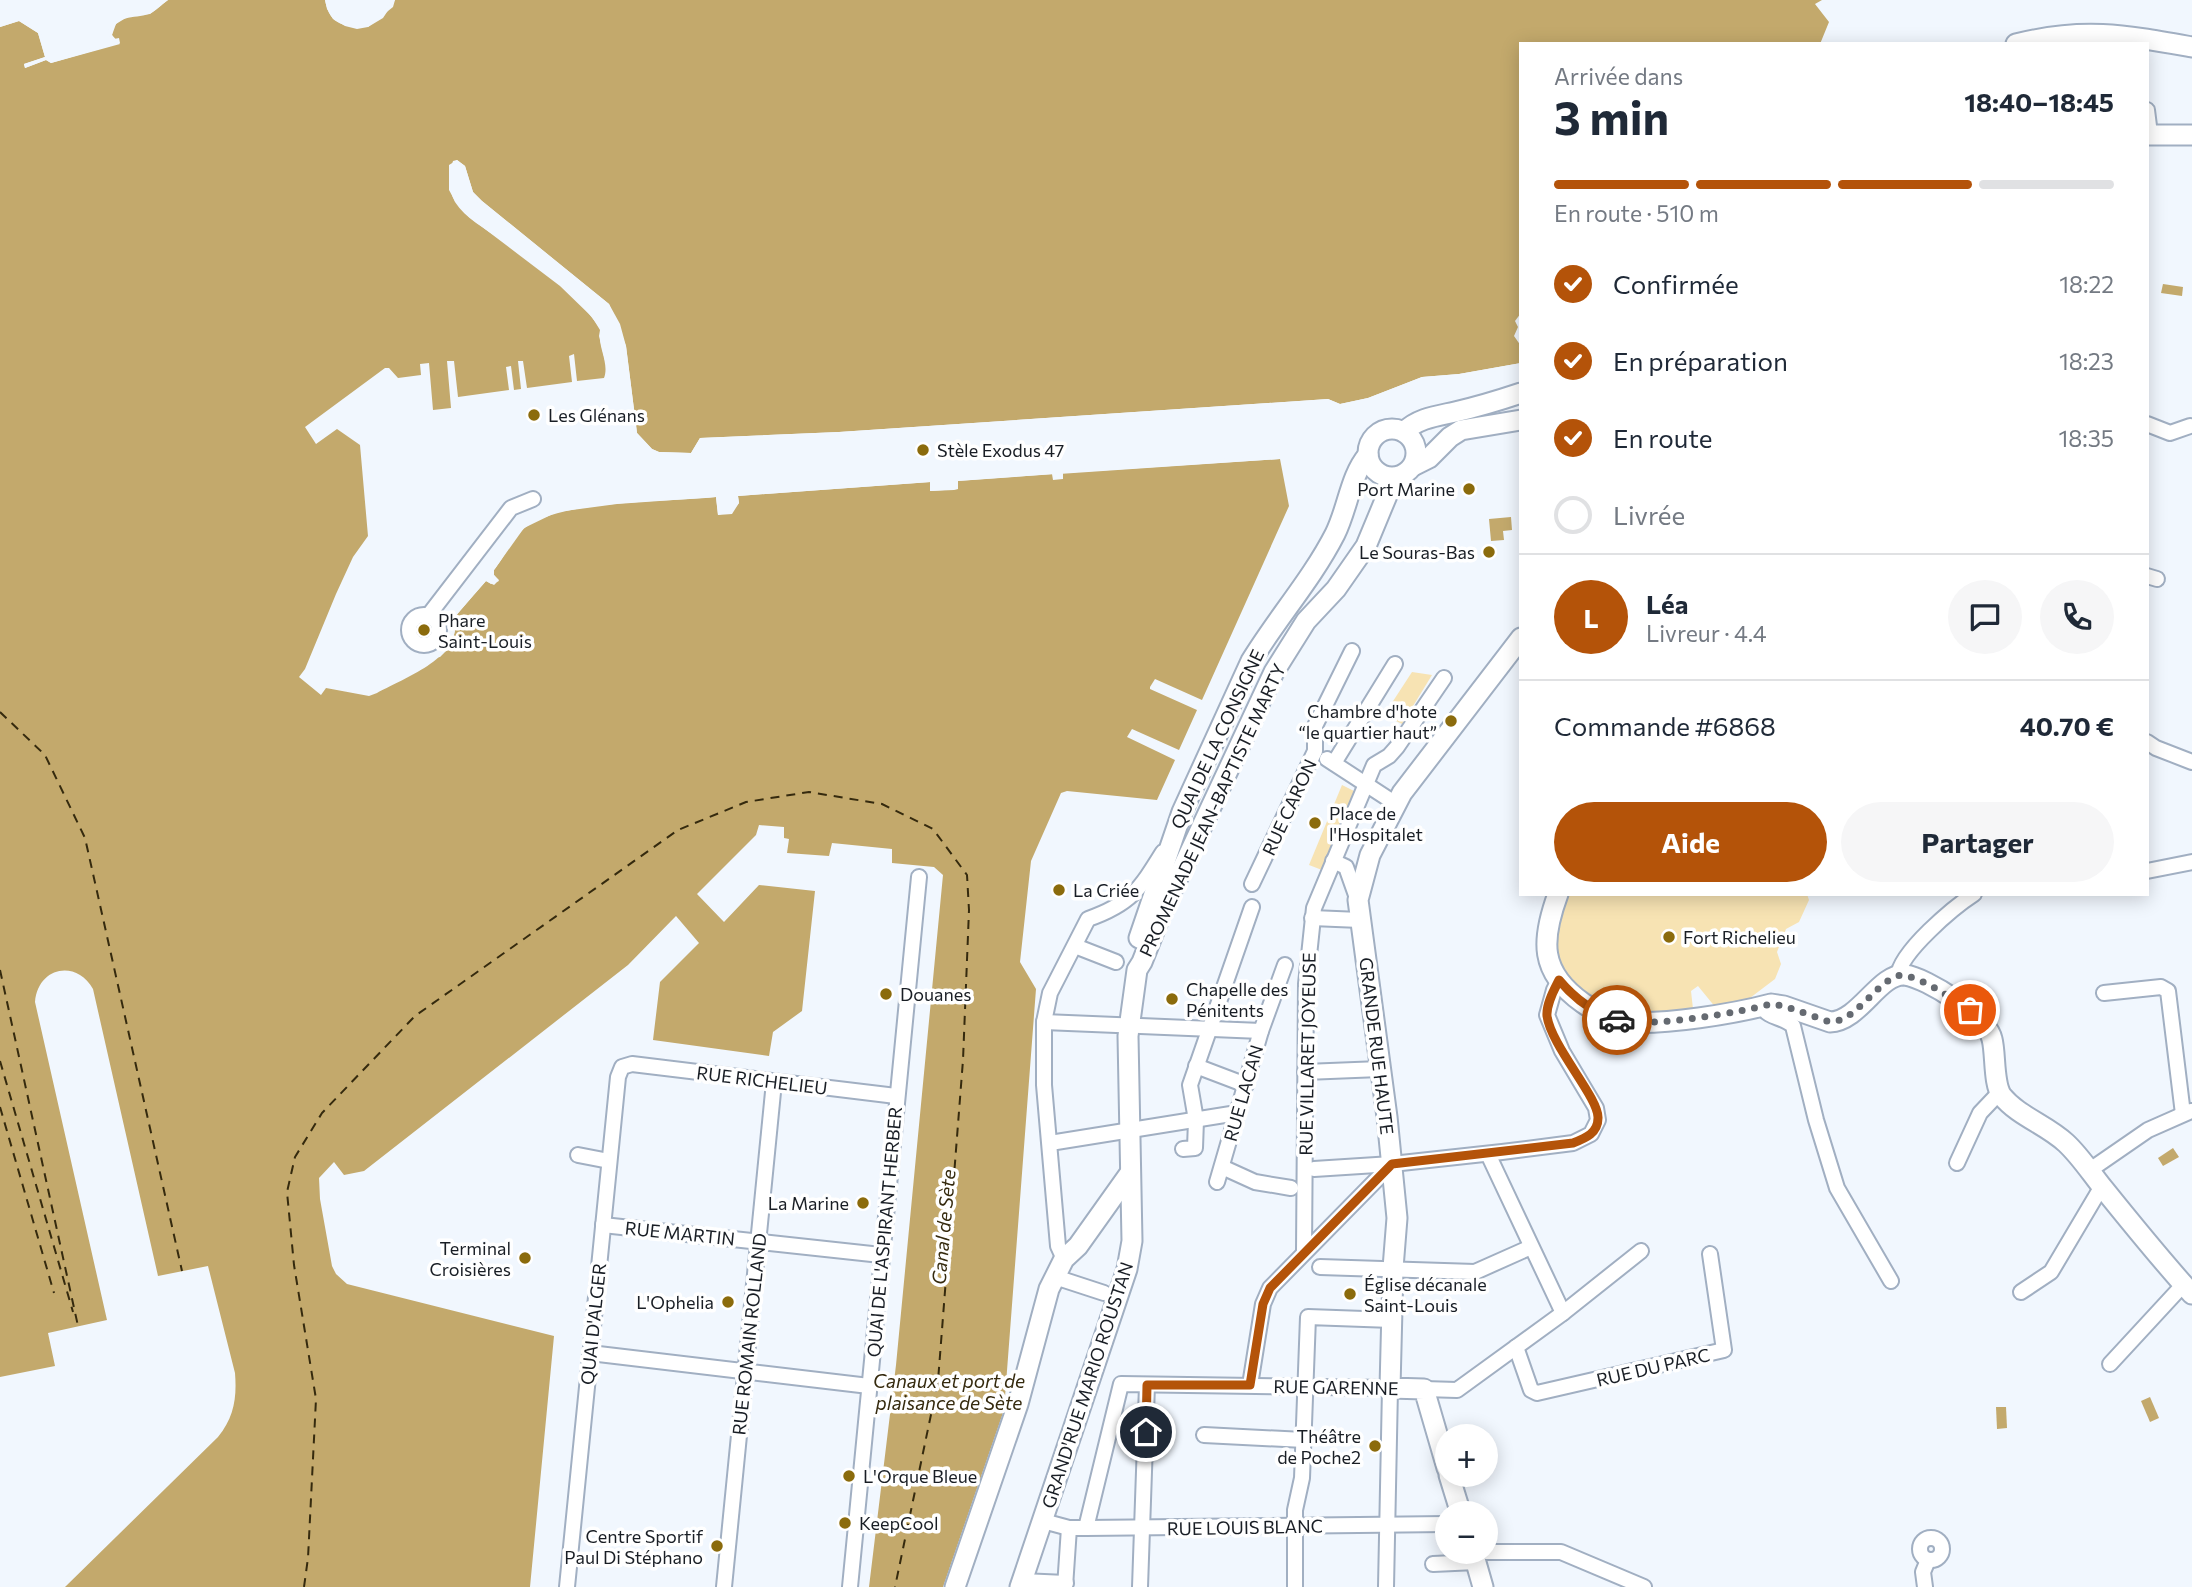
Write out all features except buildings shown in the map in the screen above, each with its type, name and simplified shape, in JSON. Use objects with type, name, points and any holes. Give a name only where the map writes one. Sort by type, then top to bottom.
[{"type":"main road","points":[[2026,42],[2057,36],[2102,33],[2192,47]]},
{"type":"main road","points":[[2149,135],[2192,135]]},
{"type":"main road","points":[[1412,459],[1431,416],[1456,412],[1519,394]]},
{"type":"main road","points":[[1412,459],[1390,429],[1377,434],[1371,442],[1368,455],[1374,468],[1391,477],[1412,459],[1461,430],[1519,420]]},
{"type":"main road","name":"QUAI DE LA CONSIGNE","points":[[1143,943],[1171,839],[1196,778],[1251,661],[1313,572],[1335,535],[1347,509],[1359,465],[1368,455]]},
{"type":"main road","name":"PROMENADE JEAN-BAPTISTE MARTY","points":[[1143,943],[1274,672],[1306,621],[1336,589],[1366,546],[1388,493],[1412,459]]},
{"type":"main road","name":"GRANDE RUE HAUTE","points":[[1390,1388],[1397,1219],[1358,900],[1370,855],[1402,793],[1519,641]]},
{"type":"main road","points":[[1557,896],[1546,928],[1546,948],[1551,967],[1572,995],[1591,1009],[1625,1022],[1691,1018],[1771,1004],[1838,1022],[1844,1020],[1889,980],[1906,975],[1970,1010],[1984,1022],[1993,1039],[1999,1093],[2007,1102],[2066,1142],[2188,1289]]},
{"type":"main road","points":[[956,1587],[1018,1404],[1049,1289],[1065,1258],[1124,1192],[1130,1172],[1129,1026],[1136,964],[1143,943]]},
{"type":"main road","name":"GRAND'RUE MARIO ROUSTAN","points":[[1021,1584],[1127,1269],[1132,1241],[1124,1192]]},
{"type":"main road","name":"RUE GARENNE","points":[[1390,1388],[1424,1390]]},
{"type":"main road","points":[[1424,1390],[1435,1427]]},
{"type":"main road","points":[[1479,1564],[1483,1587]]},
{"type":"street","points":[[2149,425],[2170,433],[2190,426]]},
{"type":"street","points":[[428,616],[511,508],[533,499]]},
{"type":"street","name":"RUE CARON","points":[[1252,884],[1315,751],[1315,726],[1352,651]]},
{"type":"street","points":[[1334,763],[1395,664]]},
{"type":"street","name":"RUE VILLARET JOYEUSE","points":[[1304,1252],[1306,984],[1314,908],[1374,765],[1389,756],[1397,747],[1444,678]]},
{"type":"street","points":[[2149,744],[2192,762]]},
{"type":"street","points":[[1315,751],[1387,798]]},
{"type":"street","points":[[1104,1293],[1065,1258],[1058,1246],[1044,1085],[1044,1022],[1050,993],[1088,919],[1110,911],[1138,890],[1171,839]]},
{"type":"street","points":[[1333,861],[1346,867],[1358,900]]},
{"type":"street","points":[[2149,871],[2192,862]]},
{"type":"street","name":"QUAI DE L'ASPIRANT HERBER","points":[[850,1587],[919,877]]},
{"type":"street","points":[[1898,976],[1900,965],[1926,935],[1973,896]]},
{"type":"street","points":[[1183,1149],[1195,1148],[1196,1120],[1190,1084],[1252,907]]},
{"type":"street","points":[[1312,918],[1360,920]]},
{"type":"street","points":[[1075,946],[1116,962]]},
{"type":"street","name":"RUE LACAN","points":[[1285,965],[1261,1031],[1220,1174],[1290,1188]]},
{"type":"street","points":[[1314,1168],[1392,1164],[1488,1154],[1573,1143],[1587,1137],[1596,1128],[1596,1108],[1562,1051],[1547,1015],[1559,980]]},
{"type":"street","points":[[2021,1292],[2051,1272],[2096,1178],[2148,1130],[2188,1112],[2168,991],[2161,987],[2104,993]]},
{"type":"street","points":[[1762,1007],[1768,1014],[1784,1018],[1793,1026],[1816,1120],[1838,1188],[1891,1281]]},
{"type":"street","points":[[1044,1022],[1261,1031]]},
{"type":"street","name":"RUE RICHELIEU","points":[[627,1064],[897,1096]]},
{"type":"street","name":"QUAI D'ALGER","points":[[567,1587],[618,1077],[622,1067],[627,1064]]},
{"type":"street","points":[[1196,1066],[1246,1085]]},
{"type":"street","points":[[1305,1072],[1380,1069]]},
{"type":"street","name":"RUE ROMAIN ROLLAND","points":[[724,1587],[774,1082]]},
{"type":"street","points":[[1957,1163],[1980,1113],[1999,1093]]},
{"type":"street","points":[[1050,1143],[1237,1113]]},
{"type":"street","points":[[1488,1154],[1563,1313]]},
{"type":"street","points":[[578,1155],[609,1161]]},
{"type":"street","points":[[1250,1385],[1267,1293],[1392,1164]]},
{"type":"street","name":"RUE MARTIN","points":[[603,1225],[881,1255]]},
{"type":"street","points":[[1320,1267],[1475,1272],[1531,1247]]},
{"type":"street","points":[[1424,1390],[1457,1390],[1563,1313],[1641,1251]]},
{"type":"street","name":"RUE DU PARC","points":[[1516,1347],[1531,1390],[1537,1393],[1724,1350],[1710,1254]]},
{"type":"street","points":[[2110,1364],[2188,1289]]},
{"type":"street","points":[[1295,1587],[1295,1525],[1302,1478],[1308,1317],[1392,1320]]},
{"type":"street","points":[[590,1353],[869,1386]]},
{"type":"street","name":"RUE GARENNE","points":[[1086,1528],[1121,1384],[1390,1388]]},
{"type":"street","points":[[1140,1587],[1147,1385]]},
{"type":"street","name":"GRANDE RUE HAUTE","points":[[1386,1587],[1390,1388]]},
{"type":"street","points":[[1204,1435],[1304,1440]]},
{"type":"street","name":"RUE LOUIS BLANC","points":[[1043,1521],[1069,1528],[1435,1524]]},
{"type":"street","points":[[1021,1584],[1065,1585],[1069,1528]]},
{"type":"street","points":[[1498,1554],[1561,1552],[1644,1587]]},
{"type":"street","points":[[1925,1587],[1923,1572],[1928,1560]]},
{"type":"shaded area","points":[[1412,672],[1432,675],[1402,724],[1384,715]]},
{"type":"shaded area","points":[[1342,785],[1354,791],[1322,870],[1309,865]]},
{"type":"shaded area","points":[[1565,896],[1808,896],[1809,900],[1799,922],[1786,929],[1777,952],[1781,964],[1775,979],[1742,1004],[1716,1008],[1698,986],[1691,991],[1693,1009],[1627,1015],[1598,1000],[1571,981],[1556,965],[1553,941]]},
{"type":"water","points":[[168,0],[325,0],[327,9],[335,20],[346,25],[368,27],[393,7],[395,0],[1822,0],[1815,4],[1829,22],[1821,42],[1519,42],[1519,316],[1515,321],[1518,327],[1514,336],[1519,343],[1519,363],[1459,374],[1422,377],[1368,398],[1340,404],[1328,399],[839,432],[700,438],[691,453],[659,452],[652,449],[637,433],[626,346],[609,304],[482,201],[473,192],[465,166],[457,160],[453,161],[450,187],[459,208],[555,281],[580,304],[601,330],[604,378],[577,381],[574,354],[569,356],[572,382],[527,388],[523,361],[518,361],[521,389],[514,390],[511,366],[506,367],[509,390],[458,397],[454,361],[447,361],[451,408],[433,410],[429,363],[420,364],[421,375],[398,378],[389,368],[385,368],[305,427],[316,444],[337,429],[360,445],[368,536],[353,557],[305,669],[299,677],[321,695],[326,688],[369,696],[429,665],[450,644],[454,632],[453,619],[486,581],[491,584],[499,581],[494,570],[513,541],[526,527],[542,518],[564,512],[616,504],[716,497],[718,515],[732,511],[739,503],[738,496],[931,482],[931,491],[958,489],[957,481],[1052,474],[1053,480],[1063,479],[1063,473],[1280,459],[1289,506],[1202,700],[1155,679],[1150,687],[1197,710],[1179,750],[1132,729],[1127,737],[1175,760],[1157,800],[1067,791],[1061,793],[1031,861],[1020,962],[1036,989],[1004,1410],[943,1587],[869,1587],[896,1365],[943,875],[934,867],[892,863],[892,849],[832,843],[829,856],[787,853],[789,839],[784,838],[784,827],[759,825],[756,835],[697,894],[724,922],[759,885],[815,891],[802,1011],[773,1032],[769,1056],[653,1040],[660,982],[699,943],[676,916],[628,965],[364,1171],[344,1175],[334,1162],[319,1178],[332,1266],[347,1284],[554,1336],[530,1587],[65,1587],[218,1437],[231,1415],[235,1399],[235,1373],[208,1266],[158,1276],[93,989],[77,973],[68,971],[59,971],[43,981],[35,1002],[107,1320],[48,1333],[55,1366],[0,1377],[0,27],[19,21],[38,33],[45,57],[24,64],[25,68],[46,60],[51,63],[120,44],[112,35],[121,20],[151,13]]},
{"type":"water","points":[[2163,284],[2183,287],[2182,296],[2161,293]]},
{"type":"water","points":[[1511,517],[1512,530],[1503,531],[1504,540],[1491,541],[1489,519]]},
{"type":"water","points":[[2173,1148],[2179,1157],[2163,1166],[2158,1158]]},
{"type":"water","points":[[2150,1397],[2159,1418],[2150,1422],[2141,1401]]},
{"type":"water","points":[[1996,1407],[2006,1407],[2007,1428],[1997,1429]]},
{"type":"pier","points":[[162,0],[168,0],[150,14],[129,16],[116,24],[112,35],[114,39],[119,38],[120,43],[51,63],[46,60],[25,68],[24,64],[45,57],[38,33],[19,21],[0,27],[0,24],[19,18],[40,30],[51,59],[113,42],[108,30],[114,21],[128,13],[149,11]]},
{"type":"pier","points":[[325,0],[328,0],[330,8],[339,19],[357,25],[381,15],[391,0],[395,0],[383,18],[368,27],[357,29],[333,19]]},
{"type":"pier","points":[[457,160],[465,166],[473,192],[482,201],[609,304],[620,324],[626,346],[637,433],[652,449],[659,452],[691,453],[700,438],[839,432],[1328,399],[1340,404],[1368,398],[1422,377],[1459,374],[1519,363],[1519,367],[1460,378],[1423,380],[1369,401],[1341,408],[1328,403],[702,442],[692,456],[658,456],[634,434],[623,347],[617,326],[606,306],[479,204],[470,194],[462,168],[456,163],[453,166],[453,189],[471,214],[562,283],[595,315],[604,329],[602,336],[609,360],[609,377],[599,336],[600,330],[592,317],[560,286],[469,217],[449,190],[449,165]]},
{"type":"pier","points":[[1279,455],[1280,459],[1059,474],[1062,470]]},
{"type":"pier","points":[[1052,471],[1056,474],[958,481],[958,489],[954,490],[930,491],[930,482],[738,496],[739,503],[732,514],[718,515],[716,497],[617,504],[557,512],[524,528],[494,570],[494,575],[499,580],[494,585],[486,581],[453,619],[455,631],[451,646],[440,657],[433,658],[444,650],[450,641],[450,617],[484,578],[495,580],[491,576],[491,569],[521,525],[555,508],[716,494],[720,496],[721,511],[729,510],[735,503],[734,495],[738,492],[930,478],[934,481],[934,487],[953,486],[957,477]]},
{"type":"ferry route","points":[[0,712],[45,755],[85,838],[182,1271]]},
{"type":"ferry route","points":[[304,1587],[308,1558],[316,1399],[294,1265],[287,1192],[295,1157],[322,1113],[415,1016],[678,830],[746,802],[809,792],[882,804],[933,829],[967,875],[969,910],[963,1060],[938,1381],[895,1587]]},
{"type":"ferry route","points":[[0,970],[78,1326]]},
{"type":"ferry route","points":[[0,1061],[73,1312]]},
{"type":"ferry route","points":[[0,1107],[54,1293]]},
{"type":"way so far","points":[[1617,1020],[1639,1022],[1691,1018],[1771,1004],[1838,1022],[1849,1016],[1889,980],[1906,975],[1970,1010]]},
{"type":"place","name":"Les Glénans","points":[[534,415]]},
{"type":"place","name":"Stèle Exodus 47","points":[[923,450]]},
{"type":"place","name":"Port Marine","points":[[1469,489]]},
{"type":"place","name":"Le Souras-Bas","points":[[1489,552]]},
{"type":"place","name":"Phare Saint-Louis","points":[[424,630]]},
{"type":"place","name":"Chambre d'hote “le quartier haut”","points":[[1451,721]]},
{"type":"place","name":"Place de l'Hospitalet","points":[[1315,823]]},
{"type":"place","name":"La Criée","points":[[1059,890]]},
{"type":"place","name":"Fort Richelieu","points":[[1669,937]]},
{"type":"place","name":"Douanes","points":[[886,994]]},
{"type":"place","name":"Chapelle des Pénitents","points":[[1172,999]]},
{"type":"place","name":"La Marine","points":[[863,1203]]},
{"type":"place","name":"Terminal Croisières","points":[[525,1258]]},
{"type":"place","name":"Église décanale Saint-Louis","points":[[1350,1294]]},
{"type":"place","name":"L'Ophelia","points":[[728,1302]]},
{"type":"place","name":"Théâtre de Poche2","points":[[1375,1446]]},
{"type":"place","name":"L'Orque Bleue","points":[[849,1476]]},
{"type":"place","name":"KeepCool","points":[[845,1523]]},
{"type":"place","name":"Centre Sportif Paul Di Stéphano","points":[[717,1546]]},
{"type":"route","points":[[1146,1432],[1147,1385],[1250,1385],[1263,1304],[1270,1288],[1392,1164],[1573,1143],[1591,1134],[1596,1128],[1598,1112],[1562,1051],[1547,1015],[1559,980],[1572,995],[1591,1009],[1617,1020]]},
{"type":"water label","name":"Canal de Sète","points":[[943,1227]]},
{"type":"water label","name":"Canaux et port de plaisance de Sète","points":[[949,1391]]}]
